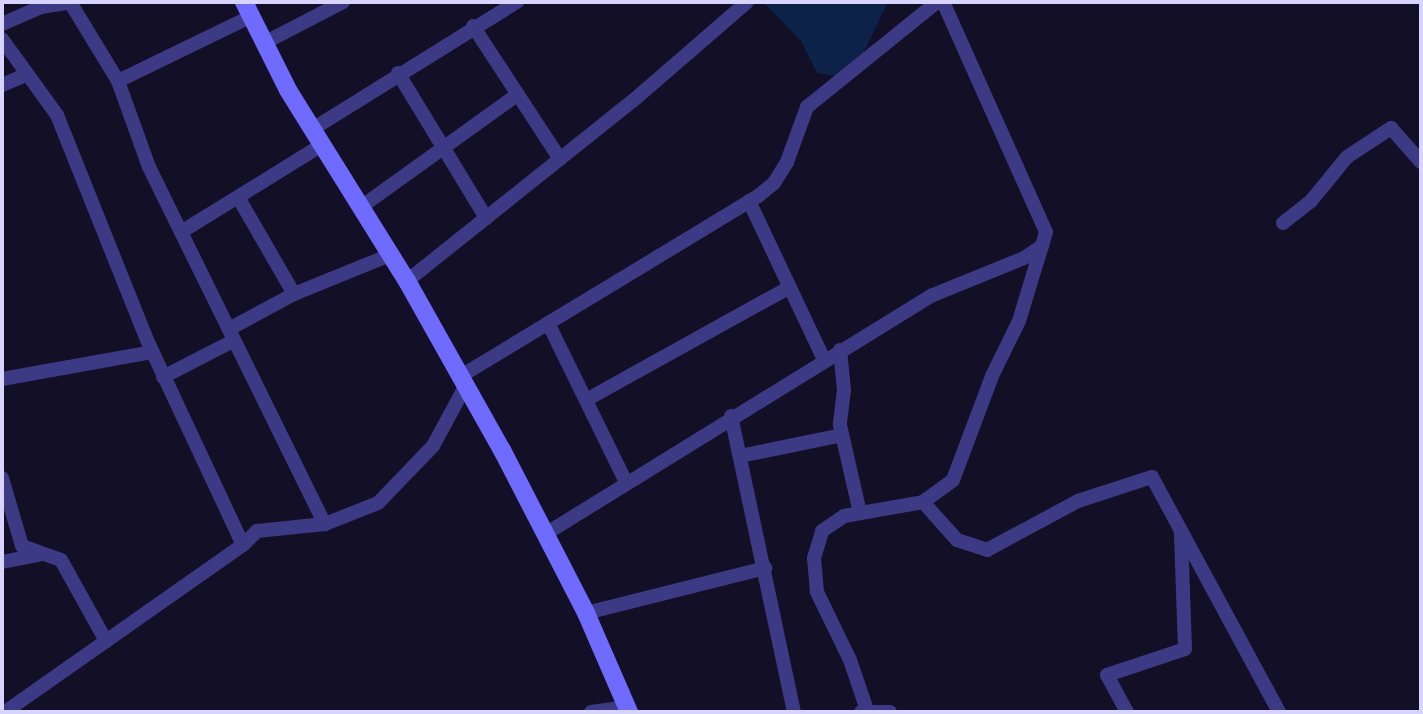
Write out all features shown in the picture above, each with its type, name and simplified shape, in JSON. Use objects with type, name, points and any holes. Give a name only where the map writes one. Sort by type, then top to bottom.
[{"type":"street","points":[[2,24],[41,7],[71,2],[118,81],[144,155],[326,524]]},
{"type":"street","points":[[264,43],[343,2]]},
{"type":"street","points":[[312,130],[473,26],[517,2]]},
{"type":"street","points":[[407,281],[560,159],[747,2]]},
{"type":"street","points":[[5,712],[266,528],[326,524],[363,513],[399,485],[447,426],[464,380],[548,323],[749,201],[774,183],[783,169],[807,107],[937,2]]},
{"type":"street","points":[[890,712],[863,711],[850,660],[817,592],[814,558],[822,531],[844,516],[923,502],[948,484],[960,468],[989,383],[1019,321],[1046,232],[1043,218],[943,2]]},
{"type":"street","points":[[118,81],[247,10],[312,130],[407,281],[464,380],[547,533],[586,613],[628,710],[591,712]]},
{"type":"street","points":[[473,26],[560,159]]},
{"type":"street","points":[[2,39],[25,75],[57,115],[152,352],[243,545]]},
{"type":"street","points":[[398,73],[486,218]]},
{"type":"street","points":[[2,85],[25,75]]},
{"type":"street","points":[[360,207],[518,94]]},
{"type":"street","points":[[1283,223],[1311,201],[1347,157],[1391,128],[1421,162]]},
{"type":"street","points":[[181,232],[322,145]]},
{"type":"street","points":[[238,197],[294,294]]},
{"type":"street","points":[[749,201],[824,360]]},
{"type":"street","points":[[547,533],[731,416],[933,295],[1024,258],[1042,246]]},
{"type":"street","points":[[163,377],[294,294],[390,255]]},
{"type":"street","points":[[586,400],[790,288]]},
{"type":"street","points":[[548,323],[626,482]]},
{"type":"street","points":[[840,350],[842,435],[860,513]]},
{"type":"street","points":[[2,379],[152,352]]},
{"type":"street","points":[[731,416],[794,712]]},
{"type":"street","points":[[740,456],[842,435]]},
{"type":"street","points":[[923,502],[957,540],[987,550],[1078,500],[1152,477],[1279,712]]},
{"type":"street","points":[[2,478],[19,541],[39,555],[61,560],[106,641]]},
{"type":"street","points":[[1127,712],[1107,675],[1185,649],[1180,529]]},
{"type":"street","points":[[2,562],[39,555]]},
{"type":"street","points":[[586,613],[765,568]]},
{"type":"water","points":[[763,2],[888,2],[861,58],[835,76],[817,73],[801,41]]}]
